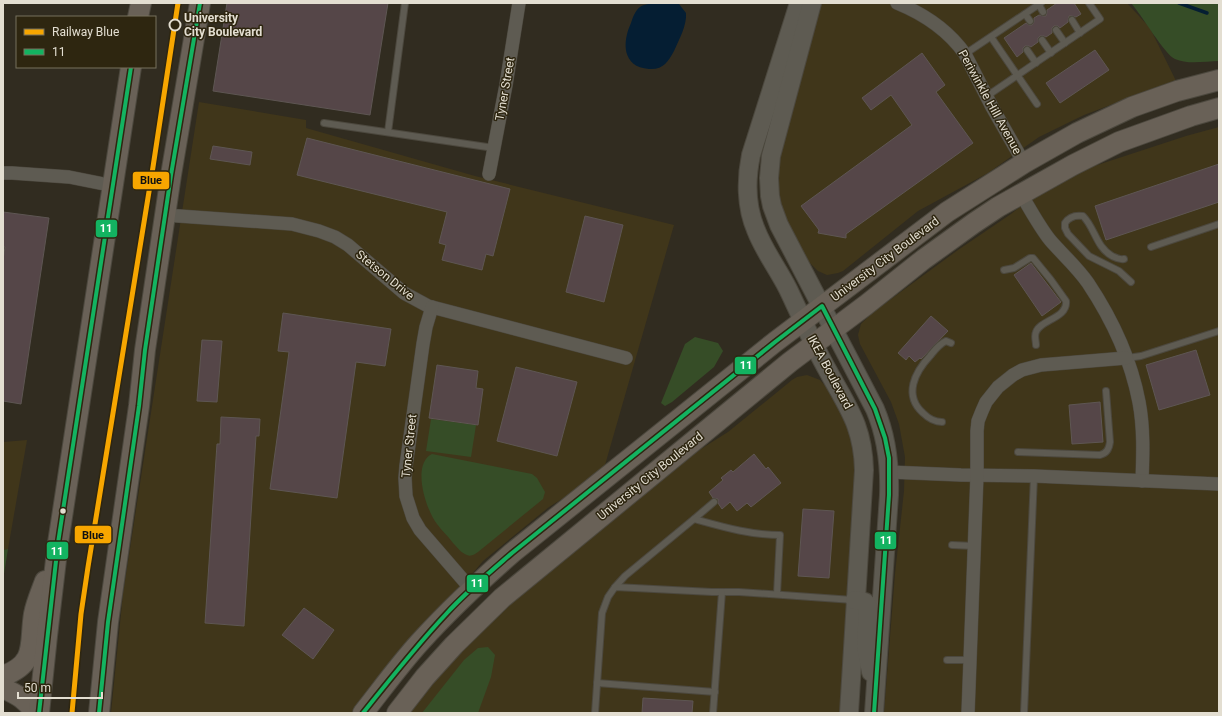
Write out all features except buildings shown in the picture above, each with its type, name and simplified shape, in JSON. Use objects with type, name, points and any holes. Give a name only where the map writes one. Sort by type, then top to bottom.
[{"type":"main road","points":[[138,16],[140,3]]},
{"type":"main road","points":[[99,713],[108,622],[139,406],[144,350],[200,3]]},
{"type":"main road","points":[[39,713],[58,544],[131,68]]},
{"type":"main road","name":"University City Boulevard","points":[[363,713],[420,642],[471,589],[512,553],[822,306],[948,212],[1024,163],[1077,133],[1132,108],[1177,91],[1219,80]]},
{"type":"main road","name":"University City Boulevard","points":[[397,713],[425,677],[454,645],[502,598],[790,362],[950,240],[980,219],[1021,194],[1119,142],[1191,116],[1219,108]]},
{"type":"main road","points":[[3,676],[14,672],[29,655],[34,613],[58,544]]},
{"type":"main road","points":[[3,688],[20,697],[28,704],[34,713]]},
{"type":"street","name":"Tyner Street","points":[[489,174],[506,85],[519,3]]},
{"type":"street","name":"IKEA Boulevard","points":[[799,3],[754,145],[750,162],[748,187],[750,214],[756,231],[787,288],[827,370],[852,413],[860,434],[864,453],[849,713]]},
{"type":"street","name":"IKEA Boulevard","points":[[812,3],[774,143],[769,178],[772,206],[779,225],[879,418],[887,448],[889,472],[886,545],[874,713]]},
{"type":"street","name":"Periwinkle Hill Avenue","points":[[897,3],[914,10],[935,24],[952,38],[965,54],[1024,163]]},
{"type":"street","points":[[3,173],[69,177],[114,186]]},
{"type":"street","points":[[1021,194],[1049,238],[1087,283],[1115,332],[1126,358],[1134,382],[1140,409],[1142,481]]},
{"type":"street","name":"Stetson Drive","points":[[165,215],[292,224],[319,231],[335,237],[348,245],[404,293],[432,308],[626,358]]},
{"type":"street","name":"Tyner Street","points":[[432,308],[426,327],[419,372],[406,466],[405,488],[410,508],[420,530],[471,589]]},
{"type":"street","points":[[968,713],[977,475],[976,436],[978,421],[986,402],[998,387],[1022,370],[1041,365],[1126,358]]},
{"type":"street","points":[[889,472],[1034,476],[1219,484]]},
{"type":"street","points":[[856,600],[865,602],[868,607],[866,646],[876,695]]},
{"type":"lane","points":[[388,132],[405,3]]},
{"type":"lane","points":[[987,96],[1100,19],[1089,3]]},
{"type":"lane","points":[[965,54],[1040,4],[1043,12]]},
{"type":"lane","points":[[1025,14],[1030,21]]},
{"type":"lane","points":[[1072,20],[1080,32]]},
{"type":"lane","points":[[1010,24],[1015,31]]},
{"type":"lane","points":[[1056,30],[1065,44]]},
{"type":"lane","points":[[991,37],[1037,104]]},
{"type":"lane","points":[[1042,40],[1051,53]]},
{"type":"lane","points":[[1027,50],[1036,63]]},
{"type":"lane","points":[[324,123],[494,148]]},
{"type":"lane","points":[[1124,259],[1118,259],[1103,250],[1083,216],[1076,216],[1065,223],[1065,228],[1068,234],[1089,256],[1119,271],[1131,282]]},
{"type":"lane","points":[[1151,247],[1219,224]]},
{"type":"lane","points":[[1004,270],[1014,268],[1030,258],[1033,258],[1052,280],[1066,301],[1064,311],[1036,331],[1036,345]]},
{"type":"lane","points":[[1126,358],[1140,356],[1219,331]]},
{"type":"lane","points":[[942,422],[934,421],[920,410],[915,402],[913,387],[916,374],[921,366],[941,344],[946,341],[951,343]]},
{"type":"lane","points":[[1018,452],[1100,455],[1106,452],[1109,449],[1110,442],[1106,391]]},
{"type":"lane","points":[[1024,713],[1034,476]]},
{"type":"lane","points":[[595,713],[602,613],[608,597],[625,576],[714,502]]},
{"type":"lane","points":[[694,519],[732,530],[780,535],[777,594]]},
{"type":"lane","points":[[952,545],[974,546]]},
{"type":"lane","points":[[615,587],[777,594],[856,600]]},
{"type":"lane","points":[[713,713],[722,592]]},
{"type":"lane","points":[[947,660],[970,660]]},
{"type":"lane","points":[[597,683],[715,692]]},
{"type":"shaded area","points":[[818,3],[1127,3],[1150,28],[1177,83],[1084,115],[1039,137],[988,173],[918,211],[843,271],[827,275],[818,271],[808,261],[788,225],[781,206],[778,189],[778,167],[780,156]]},
{"type":"shaded area","points":[[199,102],[306,120],[306,128],[475,176],[674,225],[603,472],[549,507],[483,561],[355,713],[111,713],[123,594]]},
{"type":"shaded area","points":[[1219,127],[1219,713],[884,713],[895,574],[904,491],[905,457],[899,424],[891,402],[860,344],[858,335],[861,324],[872,313],[958,250],[1011,214],[1038,193],[1073,173],[1186,136]]},
{"type":"shaded area","points":[[807,375],[820,380],[827,388],[842,413],[853,443],[855,487],[840,713],[406,713],[431,681],[507,604],[685,459],[728,432],[792,380],[797,377]]},
{"type":"shaded area","points":[[27,440],[8,549],[3,550],[3,442]]},
{"type":"green space","points":[[1131,3],[1219,3],[1219,61],[1186,62],[1175,59],[1165,50]]},
{"type":"green space","points":[[695,337],[718,343],[723,351],[714,367],[672,402],[665,406],[661,403],[685,344]]},
{"type":"green space","points":[[431,419],[476,425],[471,457],[426,451]]},
{"type":"green space","points":[[432,454],[532,474],[537,478],[545,492],[543,499],[478,552],[468,556],[459,550],[437,524],[425,498],[422,488],[422,467],[426,459]]},
{"type":"green space","points":[[8,549],[3,580],[3,550]]},
{"type":"green space","points":[[488,647],[495,655],[491,677],[478,713],[422,713],[464,660],[478,648]]},
{"type":"water","points":[[655,3],[679,4],[686,13],[686,18],[682,32],[670,59],[661,67],[649,69],[634,64],[629,59],[626,52],[626,38],[634,14],[637,10],[643,5]]},
{"type":"waterway","points":[[1179,3],[1207,13]]},
{"type":"rail line","name":"Blue","points":[[72,713],[81,614],[88,567],[178,3]]},
{"type":"transit line","name":"11","points":[[99,713],[108,622],[139,406],[145,350],[171,175],[200,3]]},
{"type":"transit line","name":"11","points":[[39,713],[58,543],[131,68]]},
{"type":"transit line","name":"11","points":[[363,713],[425,637],[479,582],[512,553],[822,306],[875,409],[885,438],[889,458],[889,495],[874,713]]},
{"type":"place","name":"University City Boulevard","points":[[175,25]]}]
